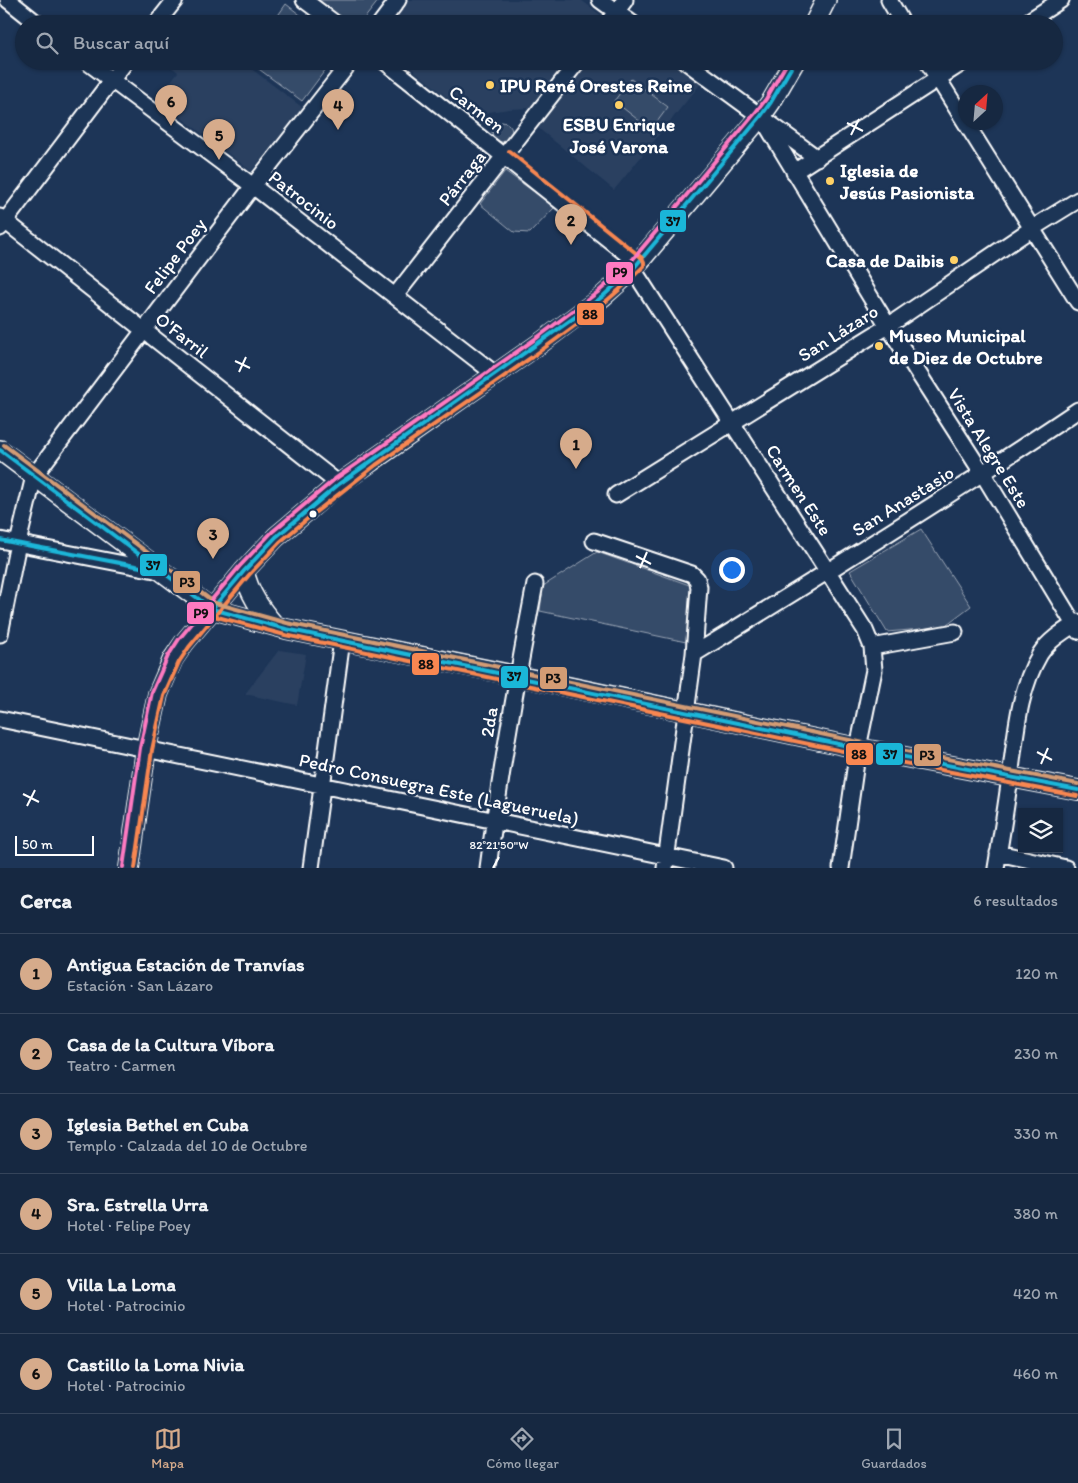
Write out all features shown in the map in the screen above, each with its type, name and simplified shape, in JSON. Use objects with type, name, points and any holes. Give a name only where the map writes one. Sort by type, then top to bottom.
[{"type":"main road","points":[[818,15],[826,0]]},
{"type":"main road","points":[[129,868],[146,748],[158,694],[173,659],[212,609],[276,537],[340,484],[591,306],[636,266],[761,116],[790,70]]},
{"type":"main road","points":[[0,450],[212,609],[276,626],[685,712],[858,748],[1078,790]]},
{"type":"main road","points":[[244,571],[254,599],[264,614],[276,626]]},
{"type":"street","points":[[8,0],[27,15]]},
{"type":"street","points":[[163,15],[175,0]]},
{"type":"street","points":[[304,0],[324,15]]},
{"type":"street","points":[[387,15],[398,0]]},
{"type":"street","points":[[600,0],[616,12]]},
{"type":"street","points":[[889,0],[898,15]]},
{"type":"street","points":[[1038,15],[1061,0]]},
{"type":"street","name":"Patrocinio","points":[[98,70],[253,186],[495,374]]},
{"type":"street","points":[[2,222],[119,70]]},
{"type":"street","name":"Felipe Poey","points":[[34,476],[253,186],[344,70]]},
{"type":"street","name":"Carmen","points":[[395,70],[504,156],[636,266]]},
{"type":"street","name":"Párraga","points":[[395,296],[571,70]]},
{"type":"street","points":[[697,70],[817,158]]},
{"type":"street","points":[[932,70],[1078,302]]},
{"type":"street","points":[[794,172],[952,70]]},
{"type":"street","name":"Vista Alegre Este","points":[[761,116],[888,326],[1077,626]]},
{"type":"street","name":"San Lázaro","points":[[616,495],[888,326],[1031,229],[1078,200]]},
{"type":"street","name":"O'Farril","points":[[2,222],[144,330],[340,484]]},
{"type":"street","name":"Carmen Este","points":[[636,266],[732,423],[865,630],[872,647],[874,670],[858,748],[841,868]]},
{"type":"street","name":"San Anastasio","points":[[694,654],[983,474],[1078,410]]},
{"type":"street","points":[[0,634],[18,543],[34,476]]},
{"type":"street","points":[[0,540],[161,571]]},
{"type":"street","points":[[594,541],[692,574],[697,580],[699,587],[694,654],[666,862]]},
{"type":"street","name":"2da","points":[[488,868],[517,676],[535,584]]},
{"type":"street","points":[[1066,868],[997,861],[1023,692],[1041,653],[1056,637],[1077,626]]},
{"type":"street","points":[[872,647],[956,632]]},
{"type":"street","points":[[311,868],[342,640]]},
{"type":"street","name":"Pedro Consuegra Este (Lagueruela)","points":[[0,718],[494,820],[666,862],[724,868]]},
{"type":"shaded area","points":[[318,0],[379,0],[367,15],[337,15]]},
{"type":"shaded area","name":"IPU René Orestes Reine","points":[[407,0],[581,0],[601,15],[395,15]]},
{"type":"shaded area","points":[[286,4],[300,15],[278,15]]},
{"type":"shaded area","points":[[175,70],[253,70],[303,108],[251,171],[157,99],[178,72]]},
{"type":"shaded area","points":[[260,70],[325,70],[302,101]]},
{"type":"shaded area","name":"IPU René Orestes Reine","points":[[413,70],[559,70],[529,108],[489,112],[473,118]]},
{"type":"shaded area","name":"ESBU Enrique José Varona","points":[[582,70],[685,70],[702,82],[614,190],[537,127]]},
{"type":"shaded area","points":[[631,79],[668,107],[651,130],[614,101]]},
{"type":"shaded area","points":[[498,122],[506,122],[512,128],[512,136],[506,142],[498,142],[492,136],[492,128]]},
{"type":"shaded area","points":[[505,171],[555,207],[530,233],[514,232],[480,204]]},
{"type":"shaded area","points":[[921,529],[971,606],[943,627],[887,632],[850,571]]},
{"type":"shaded area","points":[[597,552],[692,586],[686,642],[540,611],[543,586]]},
{"type":"shaded area","points":[[279,650],[306,654],[297,705],[245,694]]},
{"type":"transit line","name":"P9","points":[[123,867],[140,748],[152,692],[168,656],[179,639],[239,567],[272,532],[335,479],[538,337],[598,292],[628,265],[756,112],[783,70]]},
{"type":"transit line","name":"37","points":[[212,609],[276,537],[339,484],[578,315],[602,297],[633,269],[761,116],[790,70]]},
{"type":"transit line","name":"88","points":[[135,868],[152,750],[164,696],[179,662],[189,647],[249,575],[280,542],[312,515],[376,465],[595,311],[644,266],[642,258],[509,151]]},
{"type":"transit line","name":"P3","points":[[4,445],[215,603],[287,623],[859,742],[1078,784]]},
{"type":"transit line","name":"37","points":[[0,450],[212,609],[286,629],[858,748],[1078,790]]},
{"type":"transit line","name":"37","points":[[0,540],[151,569]]},
{"type":"transit line","name":"88","points":[[210,615],[285,635],[857,754],[1077,796]]},
{"type":"place","name":"IPU René Orestes Reine","points":[[490,85]]},
{"type":"place","name":"ESBU Enrique José Varona","points":[[619,105]]},
{"type":"place","name":"Castillo la Loma Nivia","points":[[171,126]]},
{"type":"place","name":"Sra. Estrella Urra","points":[[338,130]]},
{"type":"place","name":"Villa La Loma","points":[[219,160]]},
{"type":"place","name":"Iglesia de Jesús Pasionista","points":[[830,181]]},
{"type":"place","name":"Casa de la Cultura Víbora","points":[[571,245]]},
{"type":"place","name":"Casa de Daibis","points":[[954,260]]},
{"type":"place","name":"Museo Municipal de Diez de Octubre","points":[[879,346]]},
{"type":"place","name":"Antigua Estación de Tranvías","points":[[576,469]]},
{"type":"place","name":"Iglesia Bethel en Cuba","points":[[213,559]]}]
